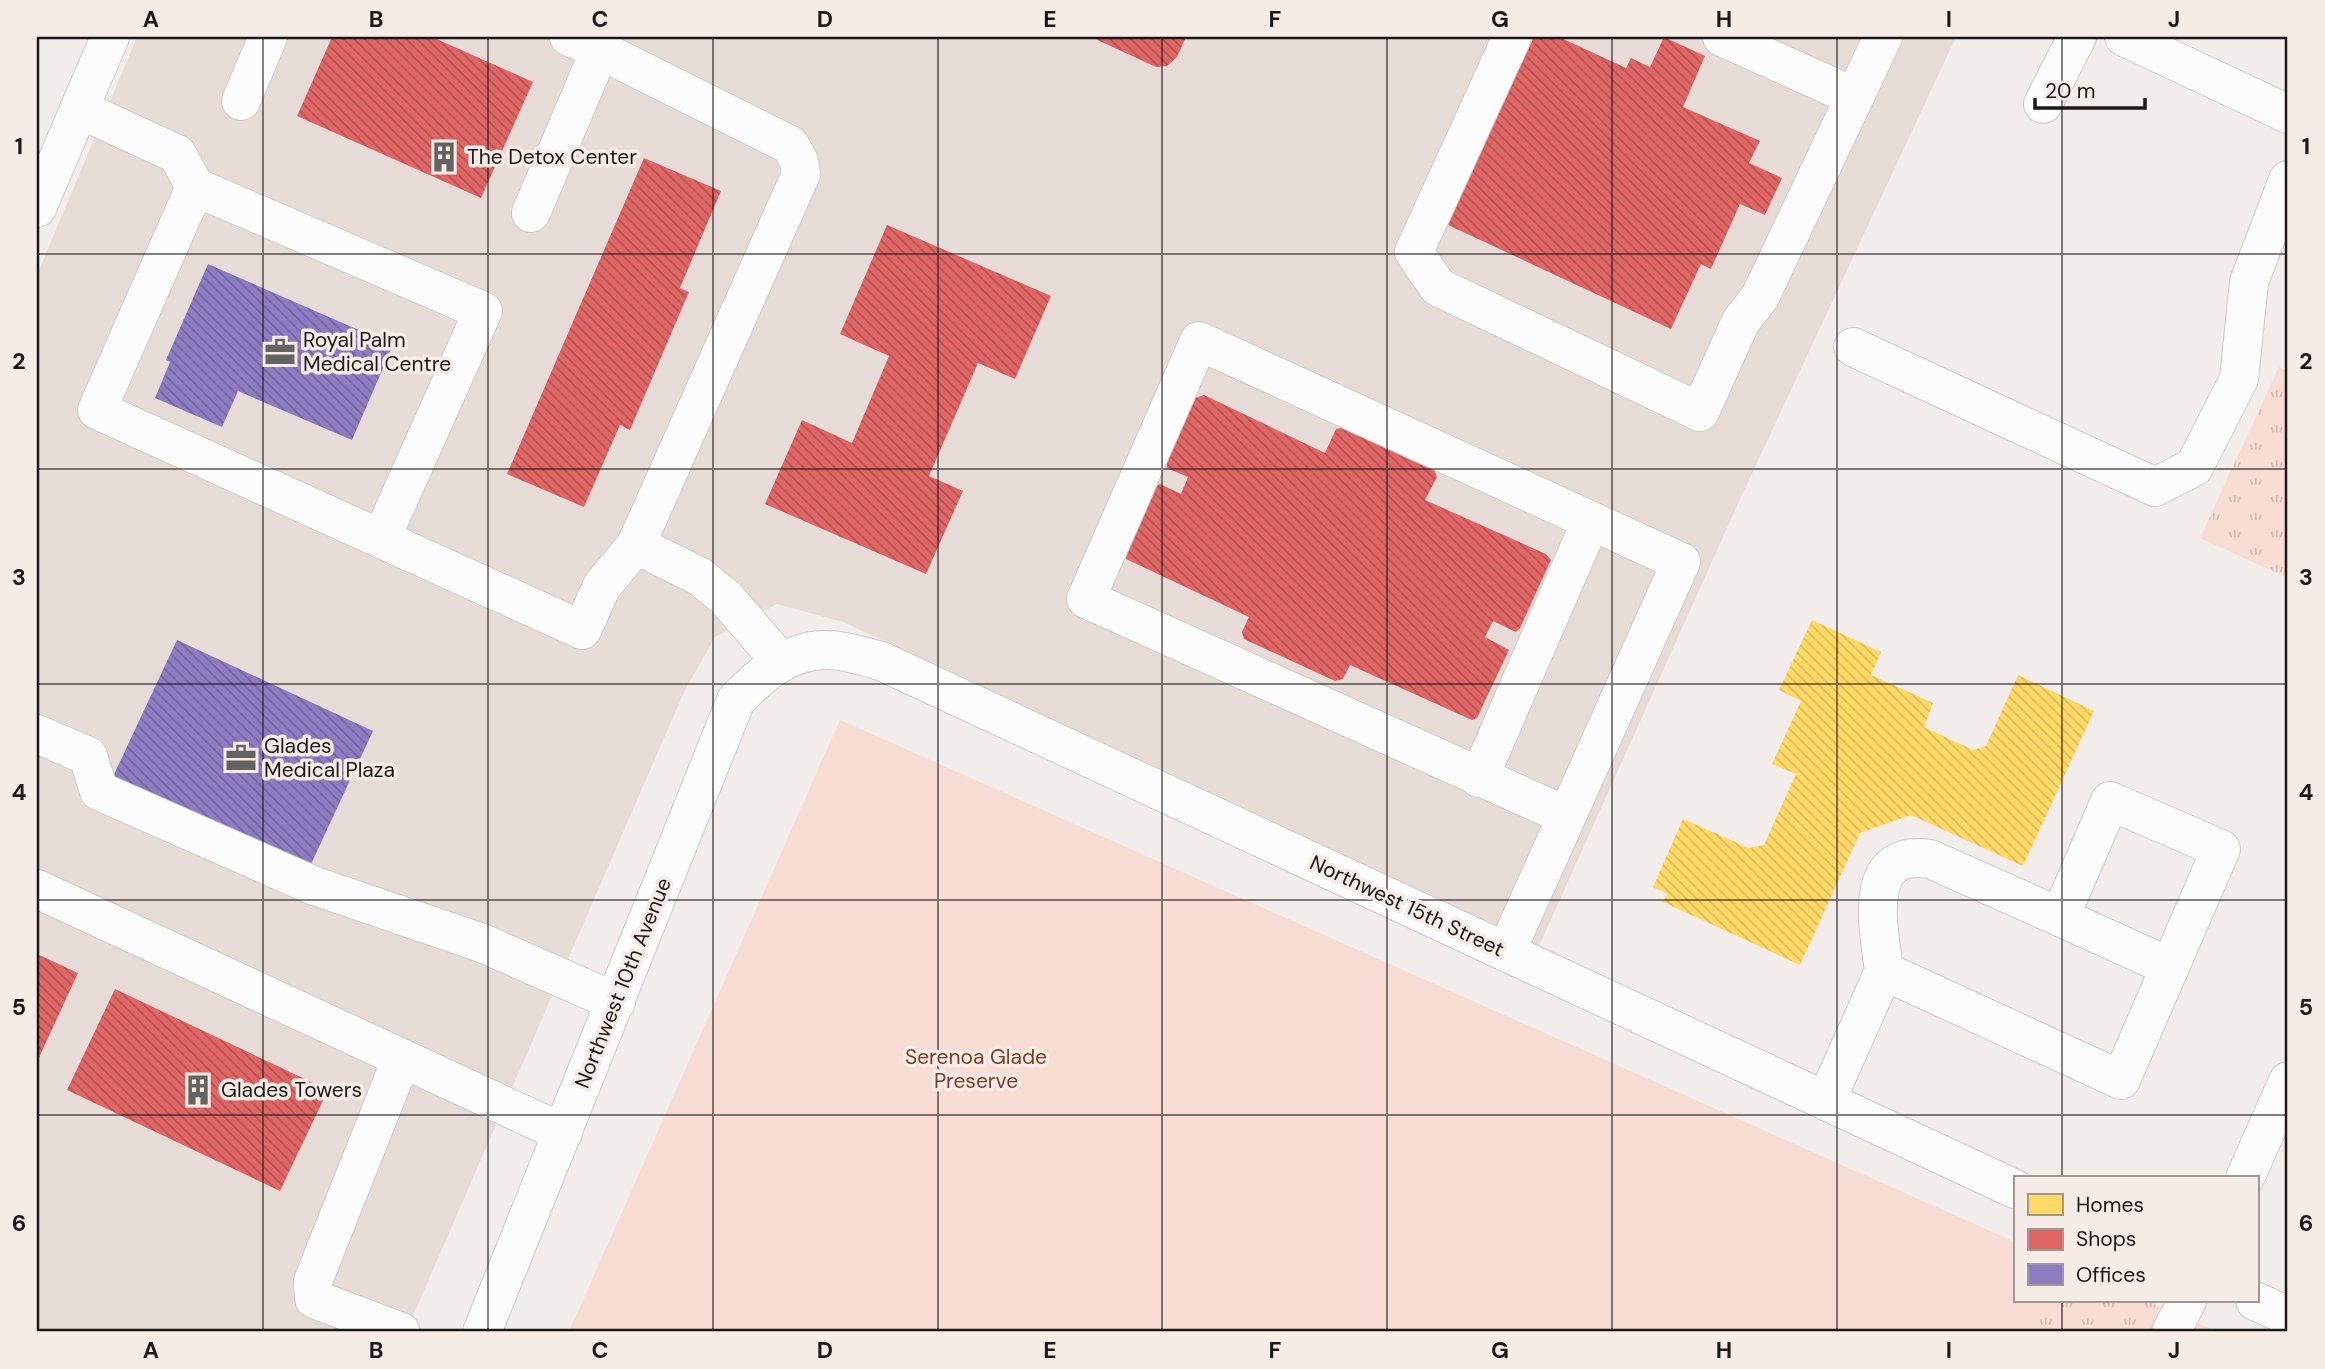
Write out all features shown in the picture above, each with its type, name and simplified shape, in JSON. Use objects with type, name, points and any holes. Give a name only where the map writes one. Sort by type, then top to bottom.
[{"type":"street","points":[[37,208],[110,37]]},
{"type":"street","points":[[241,100],[268,37]]},
{"type":"street","points":[[1512,37],[1414,252],[1438,287],[1700,412],[1741,321],[1760,298],[1883,37]]},
{"type":"street","points":[[1722,37],[1855,97]]},
{"type":"street","points":[[2043,104],[2077,37]]},
{"type":"street","points":[[2124,37],[2288,114]]},
{"type":"street","points":[[195,187],[97,410],[582,630],[602,586],[636,545],[801,174],[799,161],[790,145],[584,43],[531,213]]},
{"type":"street","points":[[79,109],[177,154],[195,187],[483,311],[381,539]]},
{"type":"street","points":[[1853,347],[2155,487],[2194,467],[2239,379],[2249,282],[2288,180]]},
{"type":"street","points":[[1506,952],[1681,562],[1199,341],[1086,599],[1567,816]]},
{"type":"street","points":[[1479,778],[1591,521]]},
{"type":"street","points":[[636,545],[699,576],[726,598],[787,659]]},
{"type":"street","name":"Northwest 15th Street","points":[[787,659],[828,649],[881,661],[2014,1189]]},
{"type":"street","name":"Northwest 10th Avenue","points":[[482,1332],[736,700],[764,672],[787,659]]},
{"type":"street","points":[[37,734],[88,756],[99,791],[312,885],[482,943],[615,1002]]},
{"type":"street","points":[[1884,971],[2120,1080],[2221,849],[2110,801],[2060,917]]},
{"type":"street","points":[[1826,1101],[1884,971],[1875,904],[1887,872],[1899,861],[1912,856],[1930,859],[2170,967]]},
{"type":"street","points":[[37,889],[401,1060],[564,1133]]},
{"type":"street","points":[[401,1060],[313,1281],[314,1299],[401,1332]]},
{"type":"street","points":[[2247,1176],[2274,1149],[2288,1081]]},
{"type":"street","points":[[2171,1332],[2186,1302]]},
{"type":"street","points":[[2257,1302],[2288,1316]]},
{"type":"shaded area","points":[[137,37],[1956,37],[1741,497],[1539,946],[843,622],[777,604],[715,637],[684,692],[406,1332],[37,1332],[37,275]]},
{"type":"green space","points":[[2279,367],[2288,371],[2288,578],[2200,538]]},
{"type":"green space","name":"Serenoa Glade Preserve","points":[[840,720],[2014,1242],[2014,1302],[2044,1302],[2030,1332],[569,1332]]},
{"type":"green space","points":[[2044,1302],[2149,1302],[2218,1332],[2030,1332]]},
{"type":"building: Homes","points":[[1812,620],[1881,652],[1871,675],[1933,703],[1924,727],[1973,750],[1986,746],[2018,675],[2094,711],[2023,866],[1911,815],[1860,833],[1800,965],[1663,902],[1667,894],[1653,887],[1683,819],[1749,848],[1764,845],[1796,774],[1772,764],[1801,701],[1779,690]]},
{"type":"building: Shops","name":"The Detox Center","points":[[332,37],[432,37],[533,82],[481,198],[297,116]]},
{"type":"building: Shops","points":[[1091,37],[1186,37],[1177,57],[1167,66],[1156,67]]},
{"type":"building: Shops","points":[[1534,37],[1559,37],[1626,68],[1631,58],[1650,67],[1664,37],[1705,56],[1683,107],[1760,141],[1749,163],[1782,178],[1765,215],[1740,204],[1711,269],[1701,264],[1671,329],[1446,224]]},
{"type":"building: Shops","points":[[644,158],[721,191],[680,288],[689,292],[630,430],[620,425],[584,507],[507,474]]},
{"type":"building: Shops","points":[[887,225],[1051,296],[1015,379],[978,363],[929,476],[963,491],[926,574],[765,504],[802,420],[852,443],[889,356],[840,334]]},
{"type":"building: Shops","points":[[1204,395],[1325,453],[1336,429],[1341,428],[1434,469],[1437,477],[1425,500],[1546,554],[1551,560],[1520,628],[1516,632],[1493,621],[1485,637],[1509,650],[1477,718],[1472,720],[1350,665],[1343,679],[1335,681],[1244,639],[1242,632],[1249,617],[1126,559],[1124,552],[1154,487],[1160,484],[1181,494],[1188,477],[1167,468],[1166,463],[1195,398]]},
{"type":"building: Shops","points":[[37,954],[78,973],[37,1062]]},
{"type":"building: Shops","name":"Glades Towers","points":[[115,989],[328,1090],[280,1191],[67,1090]]},
{"type":"building: Offices","name":"Royal Palm Medical Centre","points":[[208,264],[393,345],[352,440],[238,391],[222,427],[155,398],[170,362],[166,360]]},
{"type":"building: Offices","name":"Glades Medical Plaza","points":[[177,640],[373,731],[305,877],[109,785]]},
{"type":"place","name":"The Detox Center","points":[[444,157]]},
{"type":"place","name":"Royal Palm Medical Centre","points":[[280,352]]},
{"type":"place","name":"Glades Medical Plaza","points":[[241,758]]},
{"type":"place","name":"Glades Towers","points":[[198,1090]]}]
